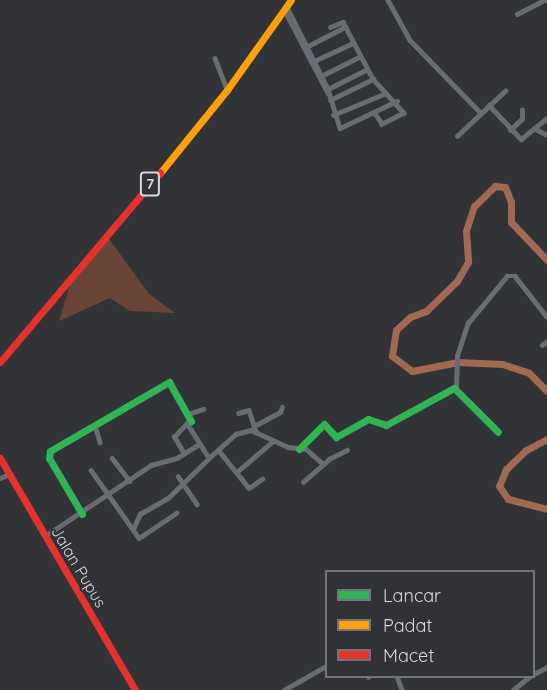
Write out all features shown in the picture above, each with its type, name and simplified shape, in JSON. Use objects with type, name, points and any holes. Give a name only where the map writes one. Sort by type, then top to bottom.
[{"type":"main road","name":"7","points":[[0,362],[62,294],[227,90],[287,5]]},
{"type":"main road","points":[[82,514],[48,453],[93,423],[169,382],[190,420]]},
{"type":"main road","points":[[299,449],[324,424],[336,437],[368,419],[386,425],[456,388],[498,432]]},
{"type":"main road","name":"Jalan Pupus","points":[[0,458],[135,690]]},
{"type":"street","points":[[388,0],[410,40],[481,113]]},
{"type":"street","points":[[518,14],[545,0]]},
{"type":"street","points":[[287,5],[321,76],[333,115],[340,128],[397,102]]},
{"type":"street","points":[[330,27],[342,21],[366,70],[397,102],[403,115],[382,124],[375,113]]},
{"type":"street","points":[[306,47],[345,27]]},
{"type":"street","points":[[314,61],[353,44]]},
{"type":"street","points":[[321,76],[359,57]]},
{"type":"street","points":[[215,58],[227,90]]},
{"type":"street","points":[[327,91],[366,70]]},
{"type":"street","points":[[330,100],[373,79]]},
{"type":"street","points":[[342,82],[346,91]]},
{"type":"street","points":[[457,136],[505,91]]},
{"type":"street","points":[[333,115],[386,93]]},
{"type":"street","points":[[489,105],[510,130],[521,139],[547,118]]},
{"type":"street","points":[[510,130],[522,118],[522,110]]},
{"type":"street","points":[[534,128],[547,135]]},
{"type":"street","points":[[456,388],[457,356],[477,308],[511,274],[547,316]]},
{"type":"street","points":[[133,529],[140,514],[168,498],[209,459],[220,452],[236,434],[256,428],[282,411],[282,407]]},
{"type":"street","points":[[184,454],[174,437],[203,409]]},
{"type":"street","points":[[238,413],[247,409],[256,428],[273,441],[306,449],[323,464]]},
{"type":"street","points":[[190,420],[198,446],[209,459]]},
{"type":"street","points":[[93,423],[100,442]]},
{"type":"street","points":[[238,471],[273,441]]},
{"type":"street","points":[[45,536],[110,496],[156,462],[184,454],[198,446]]},
{"type":"street","points":[[303,482],[323,464],[347,450]]},
{"type":"street","points":[[220,452],[251,489],[262,479]]},
{"type":"street","points":[[112,458],[130,481]]},
{"type":"street","points":[[91,470],[140,538],[176,513]]},
{"type":"street","points":[[0,478],[10,474]]},
{"type":"street","points":[[178,476],[196,504]]},
{"type":"street","points":[[284,690],[325,667]]},
{"type":"street","points":[[513,690],[528,678]]},
{"type":"shaded area","points":[[107,236],[149,294],[175,313],[130,311],[110,298],[59,321],[71,280]]},
{"type":"waterway","points":[[547,260],[511,222],[511,202],[505,187],[495,186],[474,206],[466,231],[468,262],[457,281],[426,311],[410,317],[396,330],[392,356],[412,371],[458,362],[502,364],[529,373],[547,391]]},
{"type":"waterway","points":[[547,439],[526,450],[506,469],[499,486],[508,499],[547,509]]},
{"type":"traffic: fast","points":[[82,514],[49,458],[50,451],[169,382],[191,421]]},
{"type":"traffic: fast","points":[[299,449],[324,424],[336,437],[368,419],[386,425],[454,388],[498,432]]},
{"type":"traffic: slow","points":[[160,173],[227,90],[291,0]]},
{"type":"traffic: jam","points":[[0,362],[160,173]]},
{"type":"traffic: jam","points":[[0,458],[135,690]]}]
